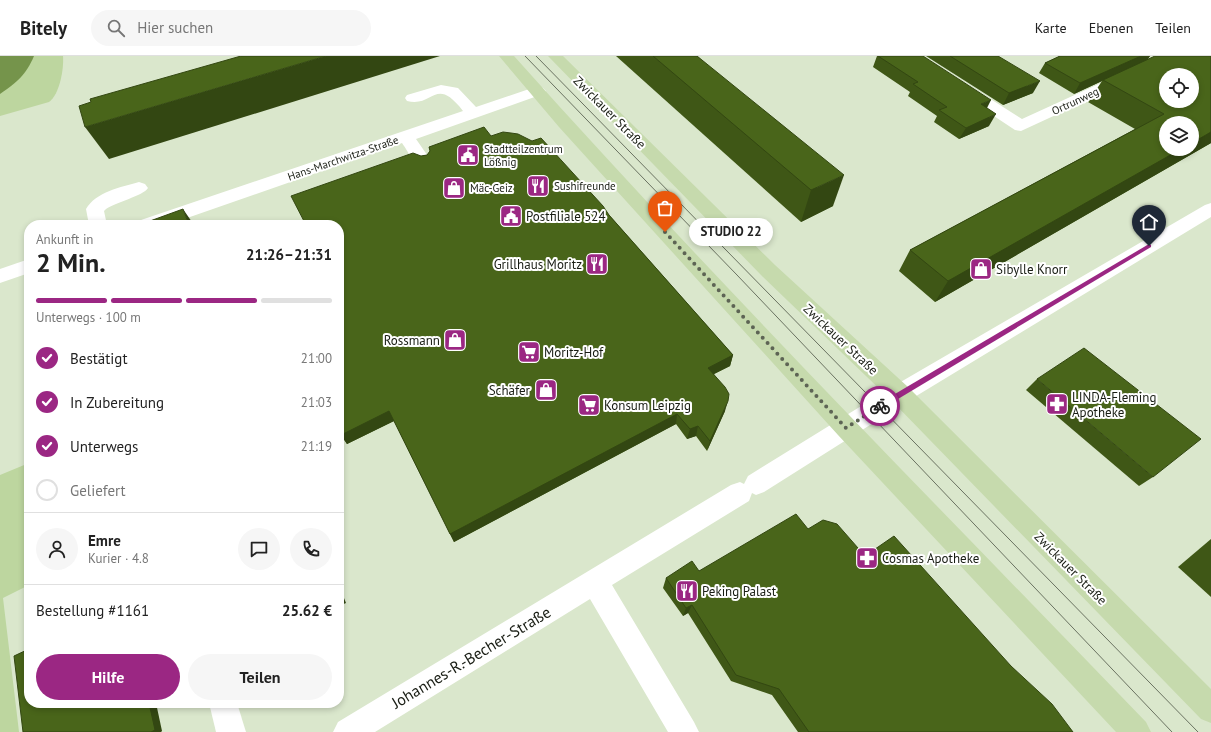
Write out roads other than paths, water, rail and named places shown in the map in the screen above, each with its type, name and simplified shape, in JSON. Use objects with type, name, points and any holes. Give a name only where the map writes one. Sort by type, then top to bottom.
[{"type":"main road","points":[[506,56],[846,428],[1136,732]]},
{"type":"main road","name":"Zwickauer Straße","points":[[555,56],[768,270],[900,394],[1211,709]]},
{"type":"street","name":"Ortrunweg","points":[[913,56],[1021,126],[1172,56]]},
{"type":"street","points":[[412,98],[434,91],[450,90],[459,95],[473,113]]},
{"type":"street","name":"Hans-Marchwitza-Straße","points":[[162,220],[538,91]]},
{"type":"street","points":[[406,136],[424,162]]},
{"type":"street","points":[[97,220],[94,209],[100,204],[106,200],[138,188]]},
{"type":"street","name":"Johannes-R.-Becher-Straße","points":[[348,732],[900,394],[1211,209]]},
{"type":"street","points":[[0,276],[24,268]]},
{"type":"street","points":[[595,582],[684,732]]},
{"type":"street","points":[[224,708],[231,732]]},
{"type":"tram line","points":[[525,56],[737,275],[1172,732]]},
{"type":"tram line","points":[[536,56],[1198,732]]},
{"type":"place","name":"Stadtteilzentrum Lößnig","points":[[468,155]]},
{"type":"place","name":"Sushifreunde","points":[[538,186]]},
{"type":"place","name":"Mäc-Geiz","points":[[454,188]]},
{"type":"place","name":"Postfiliale 524","points":[[511,216]]},
{"type":"place","name":"STUDIO 22","points":[[665,232]]},
{"type":"place","name":"Grillhaus Moritz","points":[[597,264]]},
{"type":"place","name":"Sibylle Knorr","points":[[981,269]]},
{"type":"place","name":"Rossmann","points":[[455,340]]},
{"type":"place","name":"Moritz-Hof","points":[[529,352]]},
{"type":"place","name":"Schäfer","points":[[546,390]]},
{"type":"place","name":"LINDA-Fleming Apotheke","points":[[1057,404]]},
{"type":"place","name":"Konsum Leipzig","points":[[589,405]]},
{"type":"place","name":"Cosmas Apotheke","points":[[867,558]]},
{"type":"place","name":"Peking Palast","points":[[687,591]]}]
